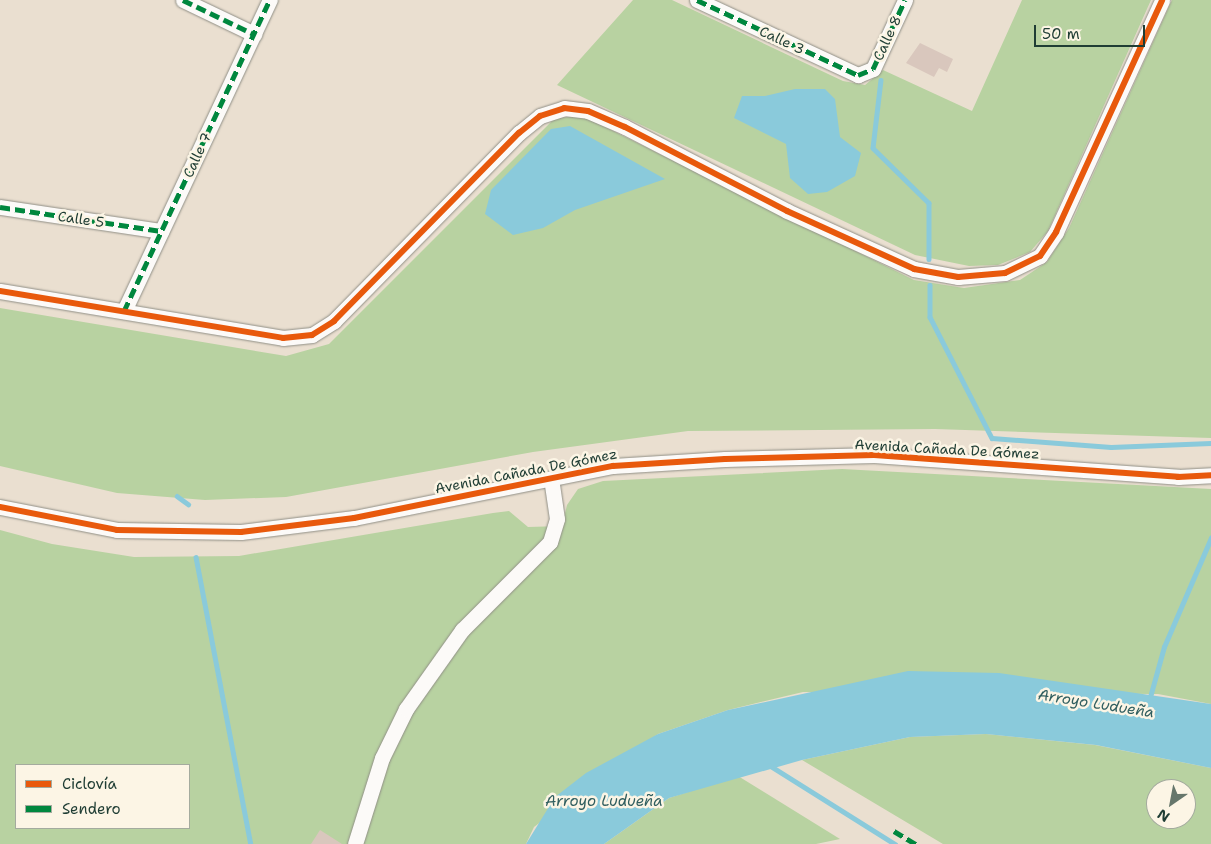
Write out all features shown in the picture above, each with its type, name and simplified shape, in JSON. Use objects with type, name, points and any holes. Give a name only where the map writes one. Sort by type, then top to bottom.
[{"type":"street","points":[[183,0],[254,34]]},
{"type":"street","name":"Calle 7","points":[[124,311],[270,0]]},
{"type":"street","name":"Calle 3","points":[[697,0],[844,70],[867,75]]},
{"type":"street","name":"Calle 8","points":[[867,75],[906,0]]},
{"type":"street","points":[[0,291],[283,338],[312,335],[334,322],[519,133],[540,116],[564,108],[588,111],[625,127],[787,211],[914,269],[958,277],[1005,272],[1040,256],[1056,232],[1162,0]]},
{"type":"street","name":"Calle 5","points":[[0,207],[162,231]]},
{"type":"street","name":"Avenida Cañada De Gómez","points":[[0,507],[117,530],[241,532],[318,524],[613,466],[874,455],[1178,477],[1211,475]]},
{"type":"street","points":[[355,844],[382,758],[406,709],[462,630],[550,542],[557,519],[551,478]]},
{"type":"green space","points":[[633,0],[672,0],[843,81],[865,85],[883,70],[972,111],[1022,0],[1151,0],[1048,231],[1030,252],[998,265],[969,266],[915,255],[557,85]]},
{"type":"green space","points":[[1172,0],[1211,0],[1211,438],[935,429],[688,431],[533,452],[286,497],[205,500],[117,493],[0,466],[0,308],[286,356],[329,344],[555,118],[583,116],[914,280],[964,288],[1020,280],[1047,262],[1069,228]]},
{"type":"green space","points":[[842,469],[1211,489],[1211,704],[1158,694],[803,692],[728,710],[658,734],[534,827],[526,844],[0,844],[0,530],[52,544],[134,557],[239,556],[509,511],[528,527],[562,526],[567,505],[578,489],[603,481]]},
{"type":"green space","points":[[986,734],[1095,745],[1211,768],[1211,844],[943,844],[802,760],[910,737]]},
{"type":"green space","points":[[738,776],[840,839],[816,844],[604,844],[669,798]]},
{"type":"water","points":[[795,89],[825,89],[835,99],[840,137],[861,153],[855,176],[827,192],[808,194],[790,178],[786,144],[734,118],[742,96],[765,96]]},
{"type":"water","points":[[570,126],[665,179],[575,210],[543,228],[513,235],[485,214],[491,190],[551,129]]},
{"type":"water","name":"Arroyo Ludueña","points":[[908,671],[999,673],[1211,704],[1211,768],[1096,745],[986,734],[910,737],[802,760],[669,798],[604,844],[526,844],[555,797],[586,773],[658,734],[728,710]]},
{"type":"building","points":[[920,43],[953,59],[947,72],[939,68],[934,77],[906,63]]},
{"type":"building","points":[[320,830],[342,844],[311,844]]},
{"type":"waterway","points":[[881,80],[873,148],[929,203],[929,259]]},
{"type":"waterway","points":[[930,285],[930,317],[992,438],[1111,447],[1211,443]]},
{"type":"waterway","points":[[177,496],[188,504]]},
{"type":"waterway","points":[[1150,697],[1164,647],[1211,538]]},
{"type":"waterway","points":[[196,557],[251,844]]},
{"type":"waterway","points":[[769,765],[895,844]]},
{"type":"marked path","points":[[183,0],[254,34]]},
{"type":"marked path","points":[[124,311],[270,0]]},
{"type":"marked path","points":[[697,0],[858,75],[873,69],[905,0]]},
{"type":"marked path","points":[[0,207],[161,231]]},
{"type":"marked path","points":[[894,831],[916,844]]},
{"type":"cycle path","points":[[0,291],[283,338],[312,335],[334,321],[519,133],[540,116],[564,108],[588,111],[625,127],[787,211],[914,269],[958,277],[1005,273],[1040,256],[1056,232],[1162,0]]},
{"type":"cycle path","points":[[0,507],[117,530],[241,532],[354,518],[613,466],[725,459],[874,455],[1178,477],[1211,475]]}]
